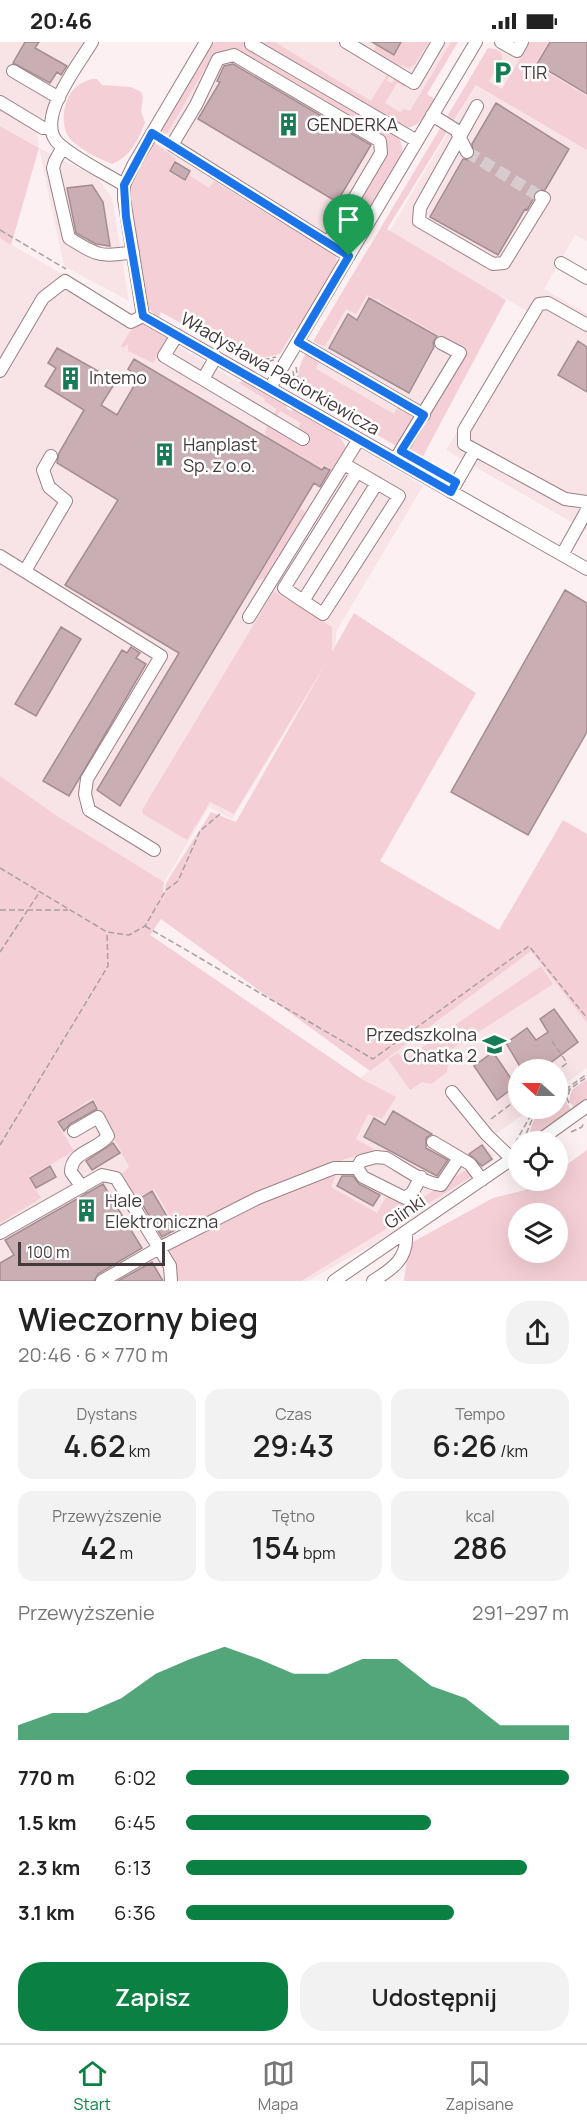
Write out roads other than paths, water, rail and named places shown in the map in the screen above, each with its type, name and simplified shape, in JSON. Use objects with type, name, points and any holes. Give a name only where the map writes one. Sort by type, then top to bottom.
[{"type":"street","points":[[0,371],[43,298],[65,281],[130,322],[143,316],[125,208],[124,185],[206,42]]},
{"type":"street","points":[[346,42],[414,83],[438,42]]},
{"type":"street","points":[[270,388],[476,42]]},
{"type":"street","points":[[501,42],[516,51],[522,42]]},
{"type":"street","points":[[86,44],[50,116],[50,128],[55,139],[63,147],[124,185]]},
{"type":"street","points":[[251,44],[417,141]]},
{"type":"street","points":[[172,145],[196,105],[218,59],[234,55],[380,141],[381,153],[328,243]]},
{"type":"street","points":[[13,71],[59,98]]},
{"type":"street","points":[[0,102],[43,128],[50,128]]},
{"type":"street","points":[[477,106],[420,208],[419,221],[493,264],[504,263],[544,198],[541,196]]},
{"type":"street","points":[[432,116],[456,130],[467,152]]},
{"type":"street","points":[[152,133],[349,256]]},
{"type":"street","points":[[63,147],[53,168],[69,238],[96,254],[109,256],[132,252]]},
{"type":"street","points":[[561,263],[587,278]]},
{"type":"street","points":[[587,325],[548,303],[538,304],[464,430],[464,444],[566,499],[587,502]]},
{"type":"street","name":"Władysława Paciorkiewicza","points":[[143,316],[587,569]]},
{"type":"street","points":[[177,335],[164,356],[303,439]]},
{"type":"street","points":[[298,342],[424,415]]},
{"type":"street","points":[[395,460],[460,353],[441,343]]},
{"type":"street","points":[[203,379],[216,357]]},
{"type":"street","points":[[249,617],[359,440]]},
{"type":"street","points":[[451,492],[476,450]]},
{"type":"street","points":[[26,572],[66,501],[49,487],[43,470],[51,456]]},
{"type":"street","points":[[344,464],[399,496],[323,614],[284,588],[357,472]]},
{"type":"street","points":[[303,601],[377,483]]},
{"type":"street","points":[[562,555],[587,510]]},
{"type":"street","points":[[0,556],[161,656],[87,779],[85,794],[89,810],[154,850]]},
{"type":"street","points":[[452,1092],[487,1135],[508,1151]]},
{"type":"street","points":[[552,1131],[587,1106]]},
{"type":"street","points":[[74,1131],[98,1117],[108,1136],[78,1155],[72,1165],[71,1173],[82,1187]]},
{"type":"street","points":[[433,1142],[470,1164],[482,1180]]},
{"type":"street","points":[[421,1177],[412,1193],[405,1198],[358,1174],[357,1168],[361,1161],[382,1157],[421,1177],[434,1184],[441,1185],[459,1158]]},
{"type":"street","name":"Glinki","points":[[334,1281],[406,1234],[508,1159]]},
{"type":"street","points":[[102,1281],[159,1248],[258,1198],[334,1168],[357,1168]]},
{"type":"street","points":[[0,1233],[102,1175],[116,1178],[170,1266],[171,1281]]},
{"type":"street","points":[[373,1281],[398,1264],[407,1245],[406,1234]]},
{"type":"tunnel","points":[[467,152],[541,197]]},
{"type":"place","name":"TIR","points":[[503,73]]},
{"type":"place","name":"GENDERKA","points":[[289,125]]},
{"type":"place","name":"Intemo","points":[[71,378]]},
{"type":"place","name":"Hanplast Sp. z o.o.","points":[[165,455]]},
{"type":"place","name":"Przedszkolna Chatka 2","points":[[495,1045]]},
{"type":"place","name":"Hale Elektroniczna","points":[[87,1211]]}]
